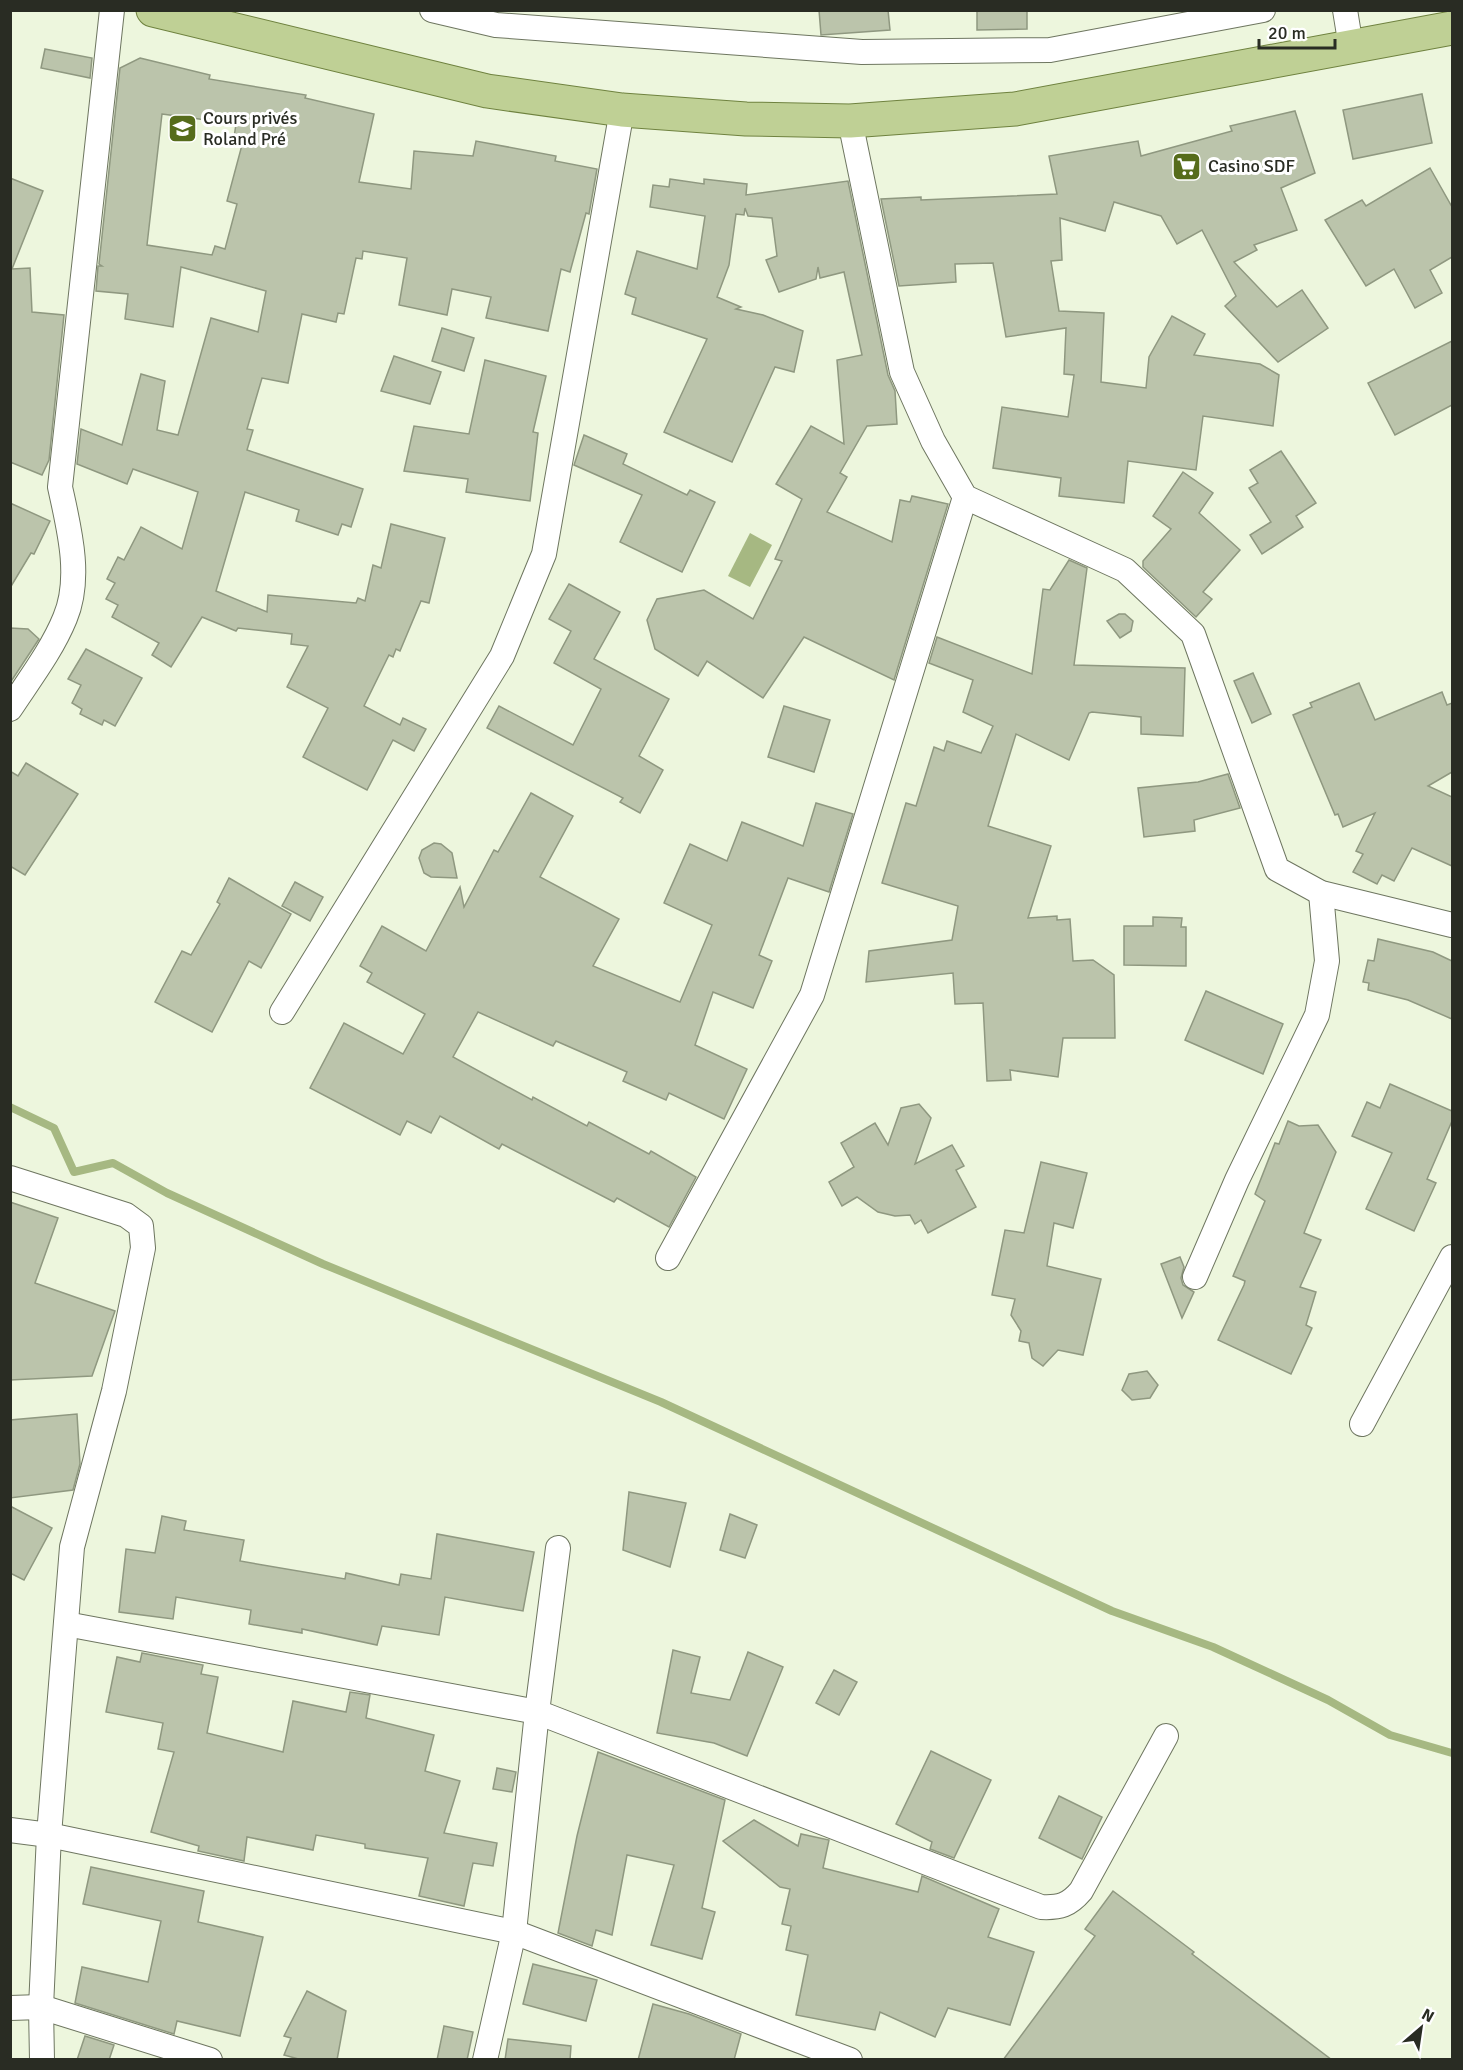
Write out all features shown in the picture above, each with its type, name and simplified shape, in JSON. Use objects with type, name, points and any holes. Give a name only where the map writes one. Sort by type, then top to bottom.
[{"type":"main road","points":[[153,10],[486,91],[622,110],[746,119],[850,121],[1015,109],[1452,28]]},
{"type":"street","points":[[10,708],[66,618],[73,590],[70,531],[60,488],[112,10]]},
{"type":"street","points":[[432,10],[496,25],[862,52],[1050,50],[1263,10]]},
{"type":"street","points":[[1345,10],[1351,47]]},
{"type":"street","points":[[282,1012],[502,656],[544,554],[622,110]]},
{"type":"street","points":[[850,121],[902,372],[933,441],[965,497],[1125,570],[1193,634],[1277,869],[1321,893],[1452,925]]},
{"type":"street","points":[[668,1258],[812,995],[965,497]]},
{"type":"street","points":[[1195,1277],[1237,1180],[1317,1015],[1327,961],[1321,893]]},
{"type":"street","points":[[10,1178],[126,1215],[141,1226],[143,1248],[114,1390],[72,1547],[49,1835],[41,2007],[42,2060]]},
{"type":"street","points":[[1362,1424],[1452,1257]]},
{"type":"street","points":[[485,2060],[514,1932],[537,1712],[558,1548]]},
{"type":"street","points":[[66,1624],[537,1712],[1041,1907],[1059,1908],[1072,1902],[1081,1891],[1166,1736]]},
{"type":"street","points":[[10,1830],[49,1835],[514,1932],[850,2060]]},
{"type":"street","points":[[10,2008],[41,2007],[210,2060]]},
{"type":"shaded area","points":[[750,533],[772,545],[750,587],[728,576]]},
{"type":"building","points":[[819,10],[888,10],[890,30],[821,35]]},
{"type":"building","points":[[977,10],[1027,10],[1027,29],[977,30]]},
{"type":"building","points":[[45,49],[92,58],[90,78],[41,68]]},
{"type":"building","points":[[140,58],[210,75],[209,79],[306,95],[305,98],[374,114],[359,182],[411,189],[414,151],[473,156],[476,141],[556,156],[555,161],[597,169],[589,214],[586,213],[570,272],[561,269],[548,331],[486,318],[491,297],[452,289],[447,315],[399,305],[407,258],[363,251],[362,259],[356,258],[344,314],[338,313],[336,322],[302,314],[288,383],[262,378],[247,429],[253,430],[247,450],[363,489],[351,527],[342,524],[338,535],[296,521],[299,510],[245,492],[216,591],[267,612],[268,595],[356,603],[358,598],[365,601],[373,565],[381,568],[391,524],[445,538],[429,603],[421,601],[400,651],[396,649],[393,657],[389,655],[364,706],[400,725],[403,718],[426,729],[414,751],[393,740],[367,790],[303,757],[328,708],[287,687],[308,646],[291,644],[292,634],[238,628],[236,631],[202,617],[171,667],[152,655],[159,643],[112,617],[118,605],[106,599],[115,583],[107,579],[118,557],[124,560],[141,527],[182,549],[198,492],[133,469],[127,484],[77,464],[81,429],[122,445],[141,374],[165,381],[157,430],[178,435],[211,318],[258,332],[266,291],[181,267],[173,327],[125,319],[128,294],[96,291],[98,266],[102,266],[99,264],[120,68]],"holes":[[[162,114],[236,124],[233,144],[242,145],[227,201],[237,204],[225,249],[215,246],[212,255],[147,245]]]},
{"type":"building","points":[[1422,94],[1432,143],[1353,159],[1343,110]]},
{"type":"building","points":[[1295,111],[1315,173],[1281,188],[1297,230],[1254,245],[1257,250],[1234,262],[1277,307],[1302,290],[1328,328],[1278,362],[1225,306],[1236,296],[1202,230],[1177,244],[1161,216],[1114,202],[1105,231],[1060,218],[1062,260],[1051,261],[1059,311],[1104,313],[1101,382],[1146,388],[1149,357],[1172,316],[1205,334],[1194,355],[1260,364],[1279,375],[1273,426],[1203,416],[1196,470],[1128,461],[1124,503],[1059,496],[1061,478],[993,468],[1002,407],[1068,417],[1074,375],[1064,374],[1066,328],[1006,337],[993,263],[955,264],[956,282],[899,286],[881,199],[921,197],[921,200],[1057,194],[1049,156],[1138,141],[1141,156],[1232,131],[1230,126]]},
{"type":"building","points":[[1430,168],[1452,207],[1452,257],[1430,270],[1442,293],[1415,308],[1394,269],[1366,286],[1325,220],[1362,200],[1366,206]]},
{"type":"building","points":[[10,178],[43,191],[12,269],[30,268],[32,312],[64,315],[49,460],[42,475],[10,462]]},
{"type":"building","points":[[670,179],[704,184],[704,179],[747,184],[746,195],[848,181],[888,375],[895,391],[897,424],[867,426],[840,473],[847,477],[827,512],[892,542],[900,500],[910,502],[912,496],[948,504],[894,680],[804,637],[763,698],[707,661],[698,676],[655,649],[647,620],[657,599],[704,590],[753,619],[782,561],[775,559],[802,499],[776,484],[811,426],[844,444],[837,360],[862,355],[844,272],[820,278],[818,267],[816,279],[779,292],[766,260],[777,256],[772,218],[748,216],[745,208],[744,215],[736,214],[729,265],[717,297],[741,307],[736,309],[763,315],[803,331],[794,372],[775,367],[732,462],[664,432],[707,339],[632,314],[636,298],[625,294],[637,251],[697,269],[705,216],[650,207],[653,185],[669,187]]},
{"type":"building","points":[[442,328],[474,338],[464,371],[432,361]]},
{"type":"building","points":[[1452,341],[1452,405],[1395,435],[1368,383]]},
{"type":"building","points":[[394,356],[441,372],[430,404],[381,391]]},
{"type":"building","points":[[485,360],[546,376],[533,432],[538,433],[530,501],[466,492],[468,479],[404,471],[414,426],[469,434]]},
{"type":"building","points":[[584,435],[627,454],[623,464],[687,495],[690,490],[715,502],[682,572],[620,542],[642,495],[574,465]]},
{"type":"building","points":[[1281,451],[1316,503],[1296,516],[1303,527],[1262,554],[1250,535],[1271,522],[1249,488],[1258,483],[1250,470]]},
{"type":"building","points":[[1183,472],[1213,493],[1199,513],[1240,550],[1203,592],[1212,599],[1196,617],[1143,567],[1143,561],[1171,529],[1153,516]]},
{"type":"building","points":[[10,503],[50,521],[34,554],[31,553],[10,588]]},
{"type":"building","points":[[1069,560],[1087,568],[1074,665],[1185,668],[1183,736],[1141,734],[1141,717],[1092,712],[1089,713],[1069,760],[1016,734],[988,826],[1051,846],[1028,918],[1057,916],[1057,920],[1070,919],[1073,961],[1093,960],[1114,975],[1115,1038],[1063,1038],[1058,1077],[1010,1070],[1011,1080],[987,1081],[983,1003],[955,1004],[953,973],[866,982],[869,951],[952,940],[958,906],[882,883],[906,803],[916,806],[934,747],[944,751],[947,741],[981,753],[993,726],[963,712],[973,680],[929,663],[937,637],[1032,674],[1043,589],[1050,590]]},
{"type":"building","points":[[569,584],[620,612],[594,659],[669,699],[639,756],[663,770],[640,813],[620,802],[623,798],[487,728],[499,706],[573,745],[601,689],[554,663],[571,631],[549,619]]},
{"type":"building","points":[[1119,614],[1125,614],[1133,621],[1131,631],[1120,638],[1107,621]]},
{"type":"building","points":[[10,628],[28,629],[39,639],[10,683]]},
{"type":"building","points":[[86,649],[142,678],[115,726],[104,720],[102,725],[80,714],[82,709],[72,703],[81,685],[68,679]]},
{"type":"building","points":[[1253,673],[1271,714],[1252,723],[1234,681]]},
{"type":"building","points":[[1359,683],[1375,720],[1442,692],[1447,705],[1452,703],[1452,772],[1428,786],[1452,797],[1452,866],[1412,848],[1394,881],[1382,875],[1377,884],[1353,872],[1363,854],[1356,851],[1375,813],[1343,827],[1338,814],[1335,815],[1293,715],[1312,707],[1310,703]]},
{"type":"building","points":[[784,706],[830,720],[814,772],[768,757]]},
{"type":"building","points":[[26,763],[78,794],[25,875],[10,866],[10,771],[18,776]]},
{"type":"building","points":[[1228,774],[1240,808],[1194,820],[1195,831],[1144,837],[1138,788],[1198,782]]},
{"type":"building","points":[[531,793],[573,816],[540,877],[619,919],[593,966],[680,1002],[712,925],[664,903],[690,844],[727,861],[742,822],[803,846],[816,803],[853,814],[829,892],[788,878],[759,955],[772,961],[753,1008],[713,992],[695,1045],[747,1069],[724,1119],[669,1093],[666,1100],[623,1081],[627,1072],[556,1041],[553,1046],[478,1012],[453,1057],[532,1100],[533,1097],[587,1126],[589,1122],[649,1154],[651,1151],[696,1177],[669,1227],[617,1198],[614,1202],[502,1144],[499,1149],[440,1116],[431,1133],[407,1121],[400,1135],[310,1088],[344,1023],[403,1054],[425,1014],[367,982],[372,973],[360,966],[382,926],[426,951],[460,887],[464,907],[494,850],[498,852]]},
{"type":"building","points":[[434,843],[441,844],[452,853],[457,878],[431,877],[424,873],[419,858],[422,850]]},
{"type":"building","points":[[229,878],[291,914],[261,968],[249,961],[212,1032],[155,1002],[182,951],[191,955],[220,904],[217,902]]},
{"type":"building","points":[[295,882],[323,897],[310,921],[282,906]]},
{"type":"building","points":[[1153,917],[1182,918],[1181,927],[1186,927],[1186,966],[1124,965],[1124,926],[1153,926]]},
{"type":"building","points":[[1378,939],[1433,952],[1452,961],[1452,1019],[1408,1000],[1368,990],[1369,983],[1363,982],[1368,960],[1374,961]]},
{"type":"building","points":[[1206,991],[1283,1024],[1263,1074],[1185,1040]]},
{"type":"building","points":[[1390,1084],[1452,1111],[1452,1121],[1427,1179],[1436,1183],[1414,1231],[1366,1209],[1392,1153],[1352,1136],[1367,1102],[1380,1108]]},
{"type":"building","points":[[919,1104],[931,1118],[915,1164],[952,1145],[964,1166],[956,1170],[976,1207],[928,1233],[921,1220],[915,1224],[910,1215],[895,1216],[878,1212],[857,1197],[842,1206],[829,1182],[854,1167],[841,1143],[875,1123],[888,1145],[901,1108]]},
{"type":"building","points":[[1288,1121],[1299,1126],[1318,1125],[1336,1152],[1304,1233],[1321,1240],[1300,1287],[1316,1292],[1306,1325],[1312,1328],[1291,1374],[1218,1340],[1244,1285],[1245,1281],[1233,1276],[1265,1201],[1255,1194],[1275,1143],[1279,1144]]},
{"type":"building","points":[[1041,1162],[1087,1173],[1073,1228],[1054,1223],[1047,1266],[1101,1279],[1083,1355],[1058,1350],[1043,1366],[1032,1358],[1029,1343],[1019,1341],[1021,1331],[1011,1315],[1015,1299],[992,1295],[1005,1230],[1024,1233]]},
{"type":"building","points":[[10,1202],[58,1218],[35,1283],[115,1311],[92,1376],[10,1380]]},
{"type":"building","points":[[1180,1257],[1184,1267],[1181,1278],[1183,1285],[1194,1292],[1182,1318],[1161,1264]]},
{"type":"building","points":[[1147,1371],[1158,1385],[1150,1398],[1132,1400],[1122,1390],[1129,1374]]},
{"type":"building","points":[[77,1414],[80,1464],[73,1490],[10,1498],[10,1420]]},
{"type":"building","points":[[629,1492],[686,1503],[670,1567],[623,1550]]},
{"type":"building","points":[[10,1506],[52,1528],[24,1580],[10,1573]]},
{"type":"building","points":[[730,1514],[757,1525],[745,1558],[720,1550]]},
{"type":"building","points":[[162,1516],[186,1521],[184,1530],[244,1540],[240,1561],[345,1579],[346,1573],[399,1585],[401,1574],[431,1579],[437,1534],[534,1552],[523,1611],[445,1597],[439,1635],[382,1626],[377,1645],[302,1629],[302,1633],[249,1624],[251,1610],[176,1597],[173,1619],[119,1612],[126,1549],[155,1553]]},
{"type":"building","points":[[673,1650],[700,1657],[691,1693],[730,1700],[748,1652],[783,1667],[747,1756],[714,1743],[657,1733]]},
{"type":"building","points":[[142,1653],[203,1665],[201,1674],[218,1677],[207,1733],[283,1752],[293,1701],[346,1712],[350,1692],[370,1695],[366,1718],[434,1735],[425,1771],[460,1781],[444,1833],[497,1843],[493,1866],[473,1863],[464,1906],[419,1896],[428,1858],[365,1848],[365,1844],[316,1835],[313,1850],[247,1837],[244,1861],[198,1851],[199,1846],[151,1832],[174,1752],[158,1749],[163,1723],[106,1712],[117,1657],[140,1662]]},
{"type":"building","points":[[834,1670],[857,1682],[839,1715],[816,1703]]},
{"type":"building","points":[[931,1751],[991,1780],[954,1858],[930,1849],[932,1842],[896,1824]]},
{"type":"building","points":[[598,1752],[725,1800],[702,1908],[715,1912],[702,1959],[651,1945],[674,1865],[627,1855],[612,1935],[596,1930],[592,1946],[558,1933],[577,1836]]},
{"type":"building","points":[[497,1768],[516,1772],[512,1792],[493,1789]]},
{"type":"building","points":[[1059,1796],[1102,1817],[1082,1859],[1039,1838]]},
{"type":"building","points":[[754,1820],[798,1846],[801,1834],[829,1840],[823,1868],[918,1892],[922,1876],[999,1909],[988,1937],[1034,1952],[1010,2025],[948,2008],[935,2037],[880,2012],[875,2030],[796,2015],[808,1955],[786,1950],[791,1926],[782,1924],[790,1889],[780,1887],[723,1841]]},
{"type":"building","points":[[91,1867],[204,1891],[198,1922],[263,1937],[240,2036],[177,2021],[174,2034],[75,2003],[82,1967],[148,1982],[161,1921],[83,1904]]},
{"type":"building","points":[[1113,1891],[1332,2060],[1003,2060],[1095,1936],[1085,1929]]},
{"type":"building","points":[[533,1964],[597,1980],[586,2021],[523,2004]]},
{"type":"building","points":[[307,1991],[346,2011],[337,2060],[302,2060],[284,2055],[291,2038],[284,2036]]},
{"type":"building","points":[[653,2004],[689,2014],[741,2034],[734,2060],[638,2060]]},
{"type":"building","points":[[444,2026],[473,2032],[467,2060],[437,2060]]},
{"type":"building","points":[[85,2036],[114,2045],[109,2060],[77,2060]]},
{"type":"building","points":[[508,2039],[571,2046],[570,2060],[505,2060]]},
{"type":"waterway","points":[[10,1107],[54,1128],[74,1172],[113,1163],[167,1193],[323,1264],[661,1402],[1112,1611],[1213,1647],[1328,1700],[1390,1735],[1452,1753]]},
{"type":"place","name":"Cours privés Roland Pré","points":[[182,128]]},
{"type":"place","name":"Casino SDF","points":[[1187,166]]}]
